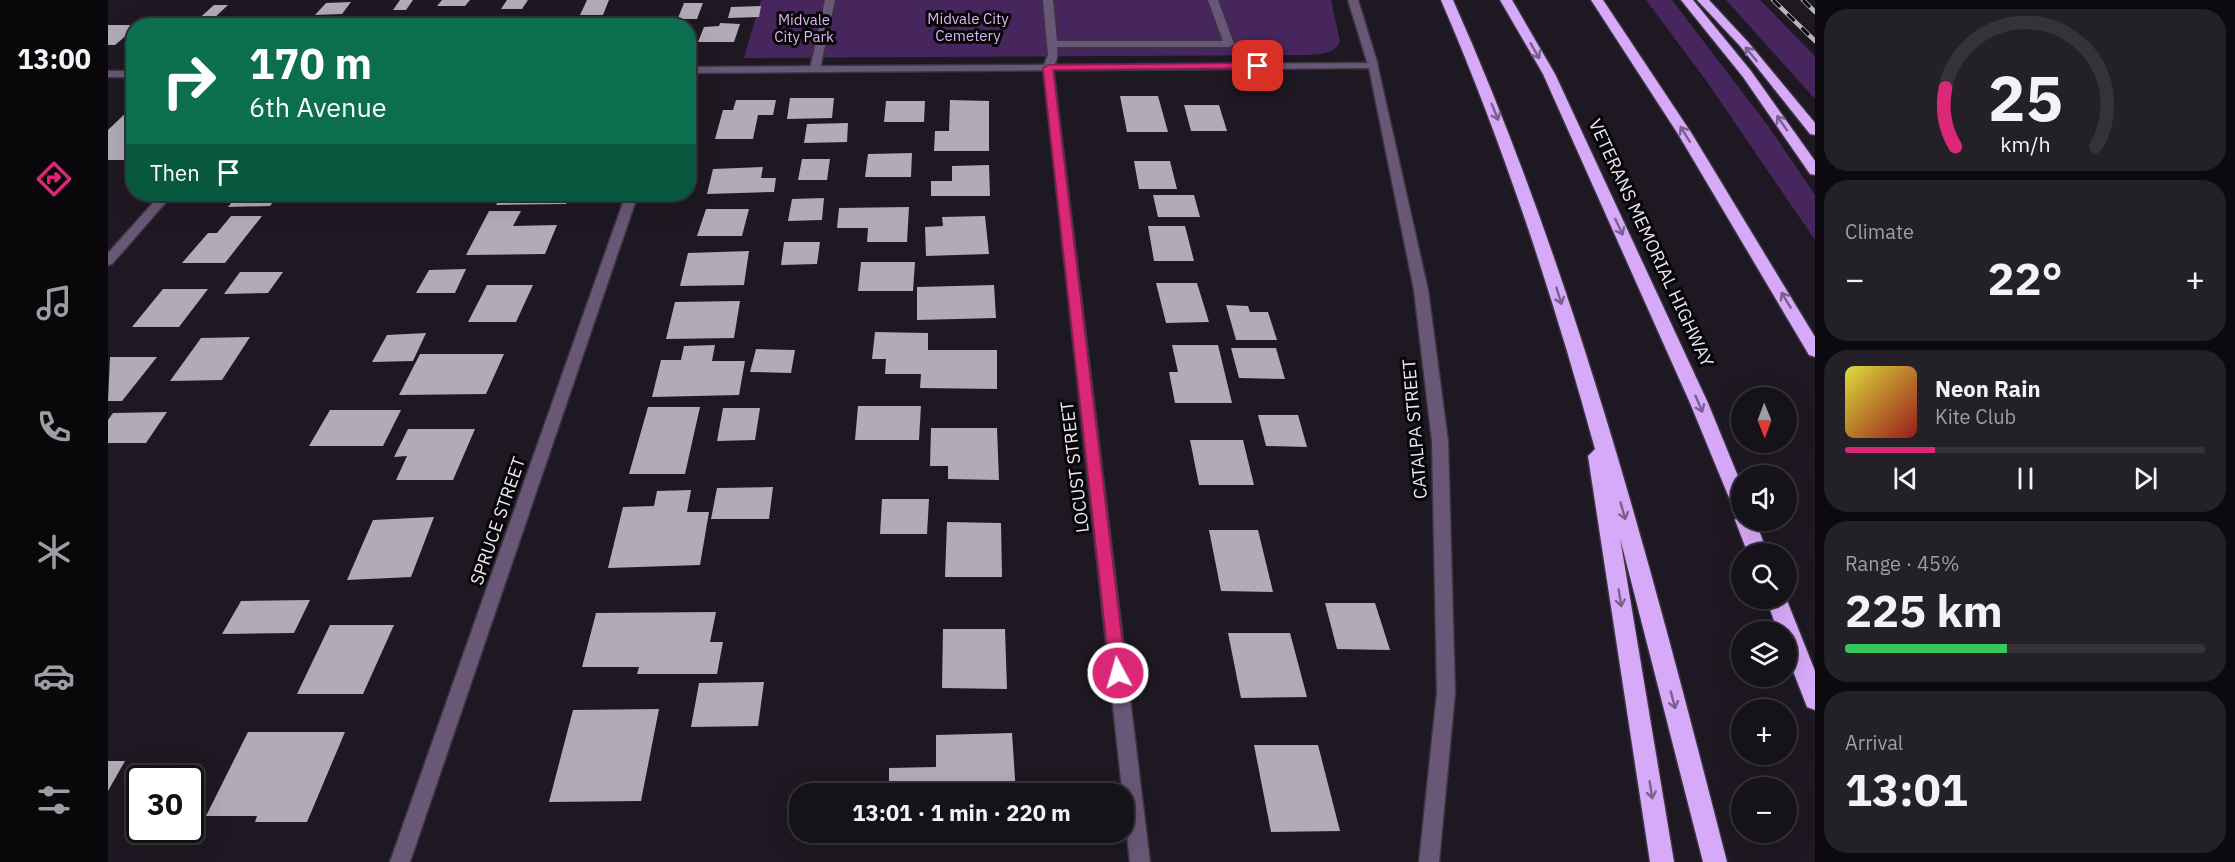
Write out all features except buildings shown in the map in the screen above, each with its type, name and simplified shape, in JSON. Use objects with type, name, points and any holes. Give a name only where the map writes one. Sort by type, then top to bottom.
[{"type":"highway","points":[[1447,0],[1506,140],[1583,375],[1636,559],[1715,862]]},
{"type":"highway","name":"VETERANS MEMORIAL HIGHWAY","points":[[1506,0],[1554,84],[1699,403],[1731,483]]},
{"type":"highway","points":[[1597,0],[1685,134],[1815,351]]},
{"type":"highway","points":[[1687,0],[1747,75],[1815,171]]},
{"type":"highway","points":[[1703,0],[1744,44],[1815,131]]},
{"type":"highway","points":[[1583,375],[1662,862]]},
{"type":"highway","points":[[1780,609],[1815,699]]},
{"type":"street","points":[[815,69],[830,0]]},
{"type":"street","name":"LOCUST STREET","points":[[1048,0],[1053,44],[1053,55],[1048,68],[1140,862]]},
{"type":"street","points":[[1053,44],[1229,44],[1213,0]]},
{"type":"street","name":"CATALPA STREET","points":[[1353,0],[1373,65],[1421,290],[1440,441],[1446,693],[1429,862]]},
{"type":"street","points":[[696,70],[1373,65]]},
{"type":"street","points":[[108,74],[126,74]]},
{"type":"street","points":[[108,261],[161,201]]},
{"type":"street","name":"SPRUCE STREET","points":[[400,862],[630,201]]},
{"type":"green space","name":"Midvale City Cemetery","points":[[761,0],[1331,0],[1340,41],[1331,51],[1308,55],[744,58]]},
{"type":"green space","points":[[1646,0],[1672,0],[1769,127],[1815,195],[1815,240],[1705,79]]},
{"type":"green space","points":[[1726,0],[1760,0],[1815,56],[1815,99]]},
{"type":"railway","points":[[1773,0],[1815,41]]},
{"type":"railway","points":[[1803,0],[1815,12]]},
{"type":"route","points":[[1118,673],[1048,68],[1258,66]]},
{"type":"park label","name":"Midvale City Park","points":[[804,28]]}]
